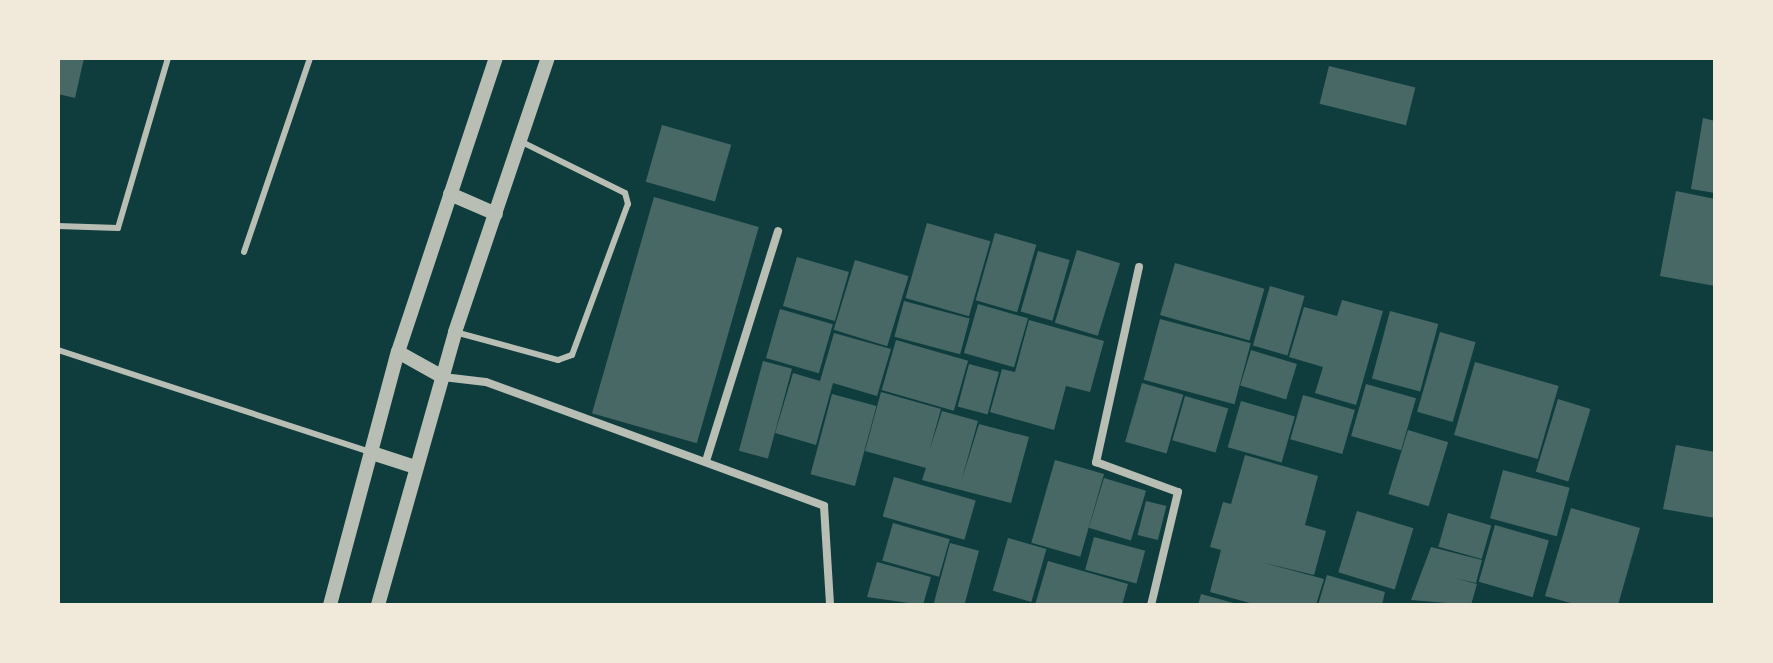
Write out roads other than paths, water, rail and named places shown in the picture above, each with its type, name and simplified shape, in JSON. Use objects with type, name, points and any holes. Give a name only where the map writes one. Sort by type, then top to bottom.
[{"type":"street","points":[[330,605],[398,352],[496,58]]},
{"type":"street","points":[[378,605],[455,332],[548,58]]},
{"type":"street","points":[[450,194],[496,214]]},
{"type":"street","points":[[706,461],[778,231]]},
{"type":"street","points":[[1139,267],[1096,462],[1178,492],[1151,605]]},
{"type":"street","points":[[398,352],[443,377],[486,382],[824,506],[830,605]]},
{"type":"street","points":[[372,453],[415,467]]},
{"type":"lane","points":[[58,226],[118,228],[168,58]]},
{"type":"lane","points":[[244,252],[310,58]]},
{"type":"lane","points":[[455,332],[558,360],[572,355],[628,204],[625,193],[520,141]]},
{"type":"lane","points":[[58,350],[372,453]]}]
